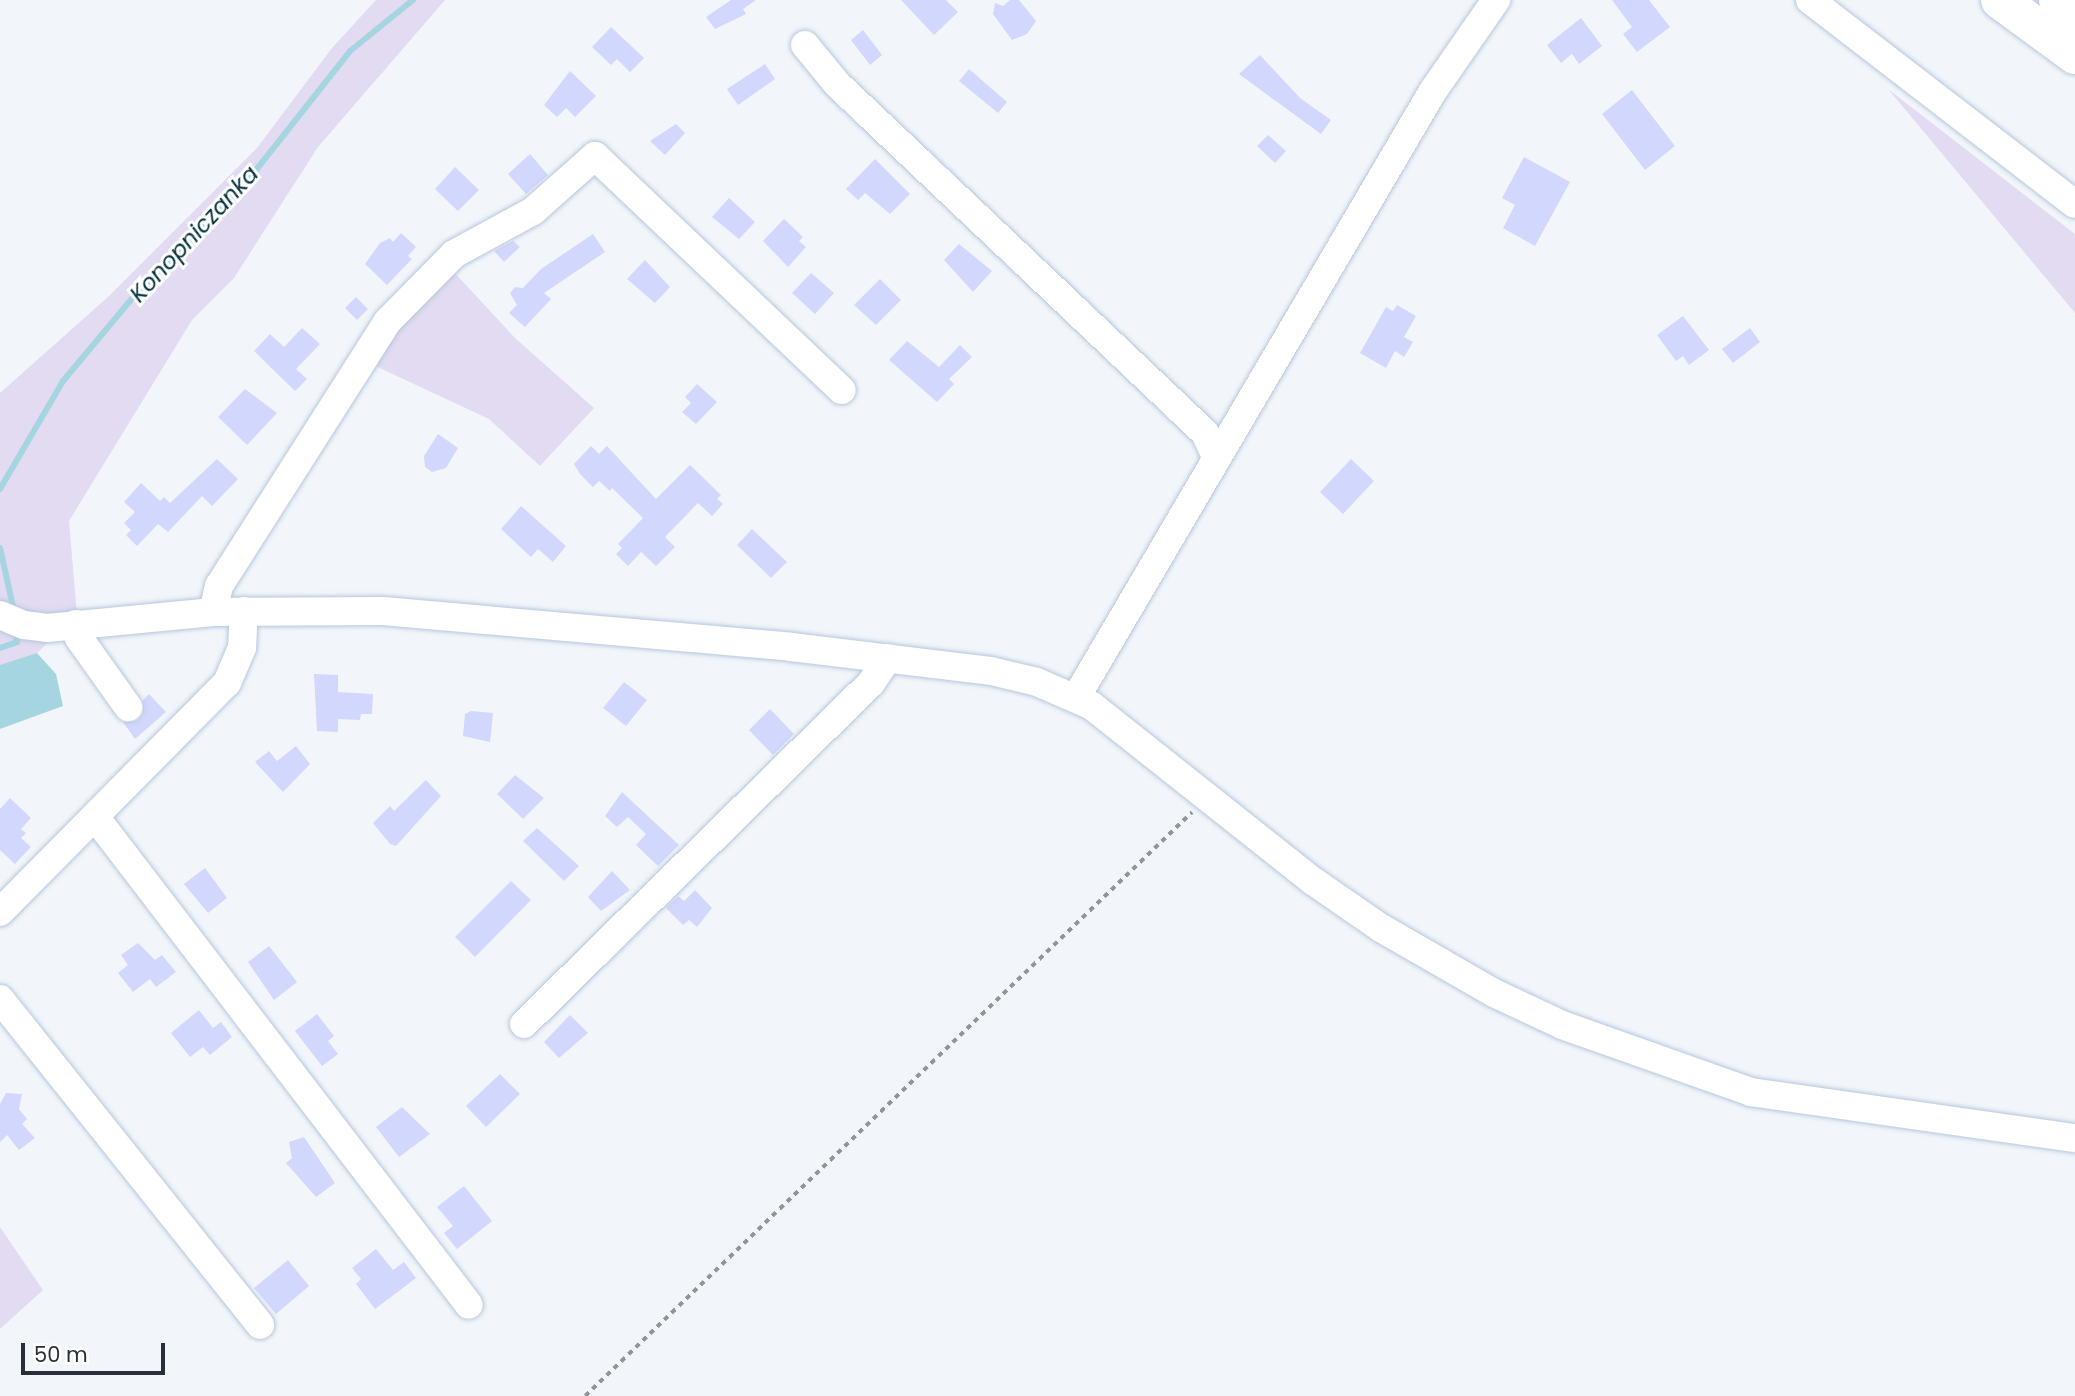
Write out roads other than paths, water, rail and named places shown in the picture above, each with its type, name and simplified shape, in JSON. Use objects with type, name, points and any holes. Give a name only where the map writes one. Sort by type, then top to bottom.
[{"type":"highway","points":[[2000,0],[2075,55]]},
{"type":"highway","points":[[2058,0],[2075,13]]},
{"type":"street","points":[[1077,696],[1433,91],[1496,0]]},
{"type":"street","points":[[1810,0],[2075,204]]},
{"type":"street","points":[[805,45],[837,84],[1205,433],[1216,457]]},
{"type":"street","points":[[213,612],[219,586],[387,322],[454,254],[533,211],[595,156],[842,390]]},
{"type":"street","points":[[0,912],[227,683],[242,648],[244,611]]},
{"type":"street","points":[[10,619],[76,624],[213,612],[383,611],[888,658],[991,671],[1077,696],[1208,796],[1313,881],[1391,934],[1494,993],[1613,1045],[1751,1092],[2075,1138]]},
{"type":"street","points":[[76,624],[79,638],[128,707]]},
{"type":"street","points":[[524,1024],[871,683],[888,658]]},
{"type":"street","points":[[96,818],[469,1305]]},
{"type":"street","points":[[0,999],[260,1325]]},
{"type":"water","points":[[37,653],[56,674],[63,706],[0,729],[0,665]]},
{"type":"waterway","name":"Konopniczanka","points":[[0,489],[63,381],[135,295],[249,179],[350,51],[413,0]]},
{"type":"waterway","name":"Konopniczanka","points":[[0,548],[14,611]]},
{"type":"waterway","name":"Konopniczanka","points":[[0,648],[17,642],[16,632]]}]
